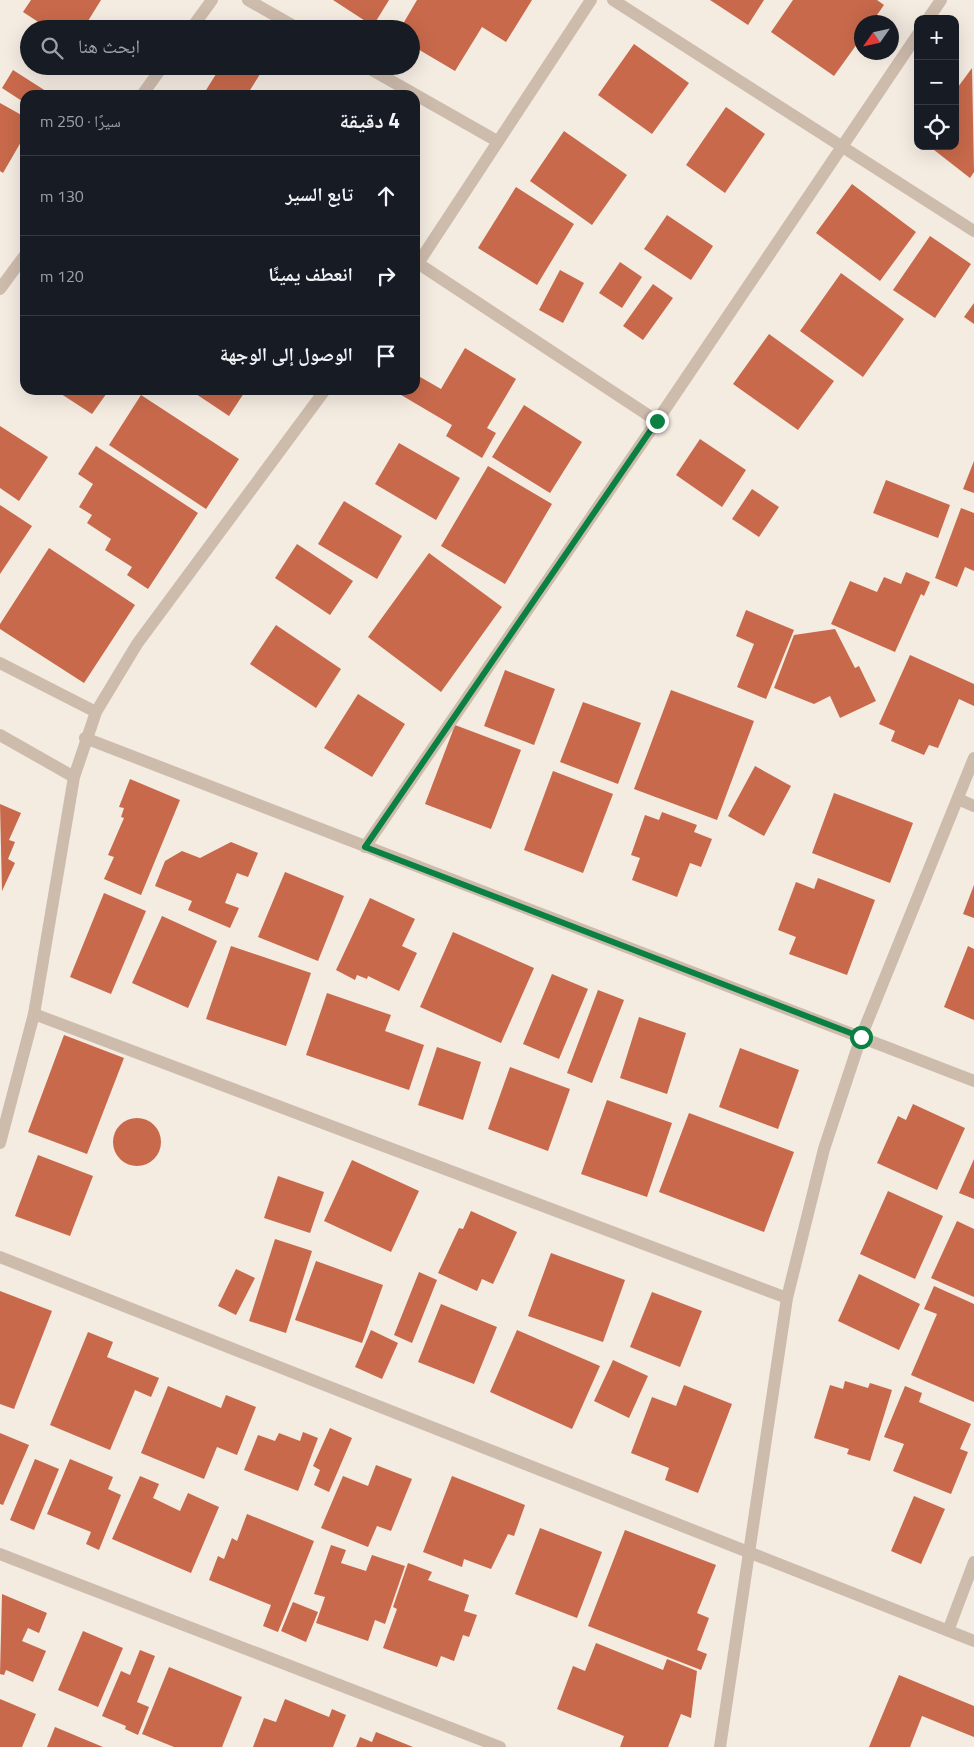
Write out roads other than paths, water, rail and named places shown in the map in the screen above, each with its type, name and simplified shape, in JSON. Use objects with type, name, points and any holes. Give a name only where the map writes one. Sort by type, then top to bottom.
[{"type":"street","points":[[198,20],[212,0]]},
{"type":"street","points":[[248,0],[283,20]]},
{"type":"street","points":[[420,261],[496,141],[591,0]]},
{"type":"street","points":[[613,0],[974,231]]},
{"type":"street","points":[[931,15],[941,0]]},
{"type":"street","points":[[365,847],[657,421],[914,40]]},
{"type":"street","points":[[146,90],[156,75]]},
{"type":"street","points":[[380,75],[406,90]]},
{"type":"street","points":[[420,98],[496,141]]},
{"type":"street","points":[[0,289],[20,262]]},
{"type":"street","points":[[420,268],[657,421]]},
{"type":"street","points":[[0,1143],[34,1014],[74,777],[85,738],[96,712],[137,644],[321,395]]},
{"type":"street","points":[[0,663],[96,712]]},
{"type":"street","points":[[0,735],[74,777]]},
{"type":"street","points":[[85,738],[974,1081]]},
{"type":"street","points":[[720,1747],[787,1298],[824,1150],[861,1037],[974,758]]},
{"type":"street","points":[[958,799],[974,806]]},
{"type":"street","points":[[34,1014],[787,1298]]},
{"type":"street","points":[[0,1256],[974,1640]]},
{"type":"street","points":[[0,1554],[500,1747]]},
{"type":"street","points":[[948,1631],[974,1562]]}]
